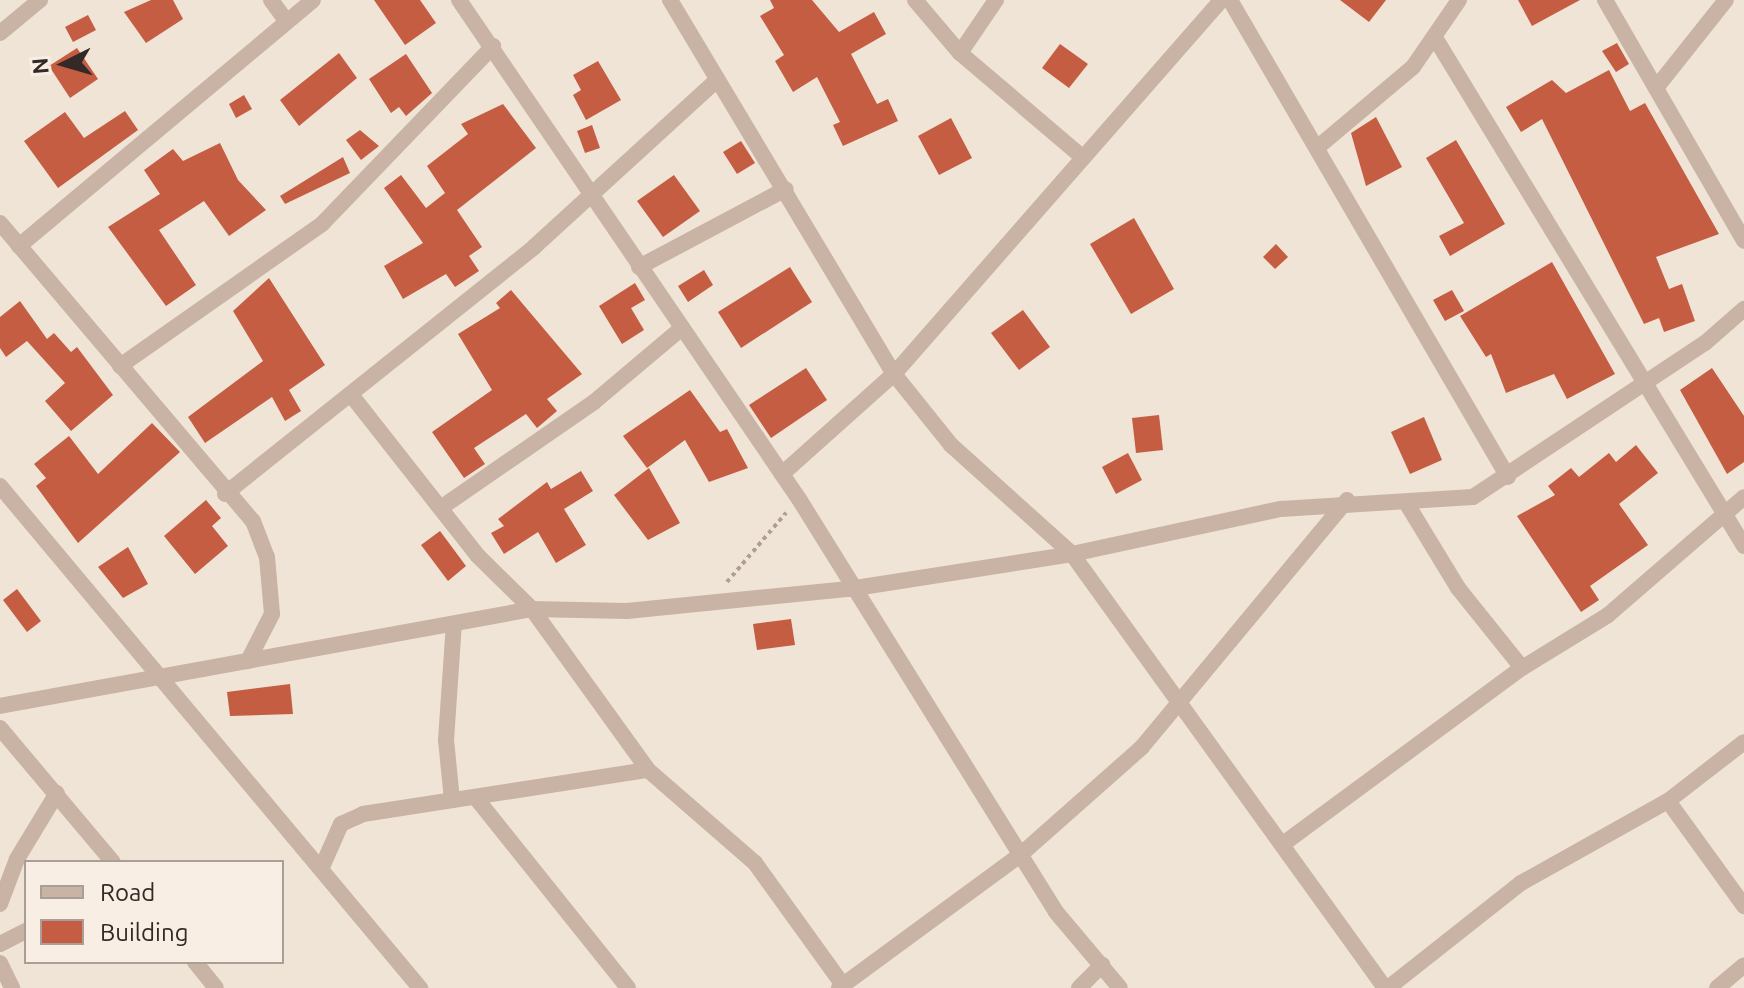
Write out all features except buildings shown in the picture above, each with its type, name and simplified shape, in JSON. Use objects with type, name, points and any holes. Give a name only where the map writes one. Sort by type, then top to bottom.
[{"type":"street","points":[[0,33],[40,0]]},
{"type":"street","points":[[271,0],[286,21]]},
{"type":"street","points":[[19,246],[313,0]]},
{"type":"street","points":[[459,0],[493,46],[591,199],[799,499],[849,589],[1019,856],[1120,988]]},
{"type":"street","points":[[670,0],[716,81],[786,189],[894,374],[951,445],[1072,554],[1178,706],[1283,844],[1386,988],[1521,883],[1668,801],[1744,742]]},
{"type":"street","points":[[915,0],[960,53],[1080,155]]},
{"type":"street","points":[[960,53],[996,0]]},
{"type":"street","points":[[782,474],[894,374],[1080,155],[1221,0]]},
{"type":"street","points":[[1230,0],[1508,477]]},
{"type":"street","points":[[1318,147],[1437,41],[1459,0]]},
{"type":"street","points":[[1605,0],[1744,241]]},
{"type":"street","points":[[1656,88],[1726,0]]},
{"type":"street","points":[[1437,41],[1641,382],[1744,546]]},
{"type":"street","points":[[120,366],[322,224],[493,46]]},
{"type":"street","points":[[225,494],[352,396],[440,315],[591,199],[716,81]]},
{"type":"street","points":[[639,267],[786,189]]},
{"type":"street","points":[[0,223],[225,494],[253,521],[267,557],[272,614],[248,661]]},
{"type":"street","points":[[0,706],[162,679],[532,609],[627,611],[712,599],[849,589],[1072,554],[1347,500],[1407,504],[1473,497],[1508,477],[1641,382],[1705,343],[1744,309]]},
{"type":"street","points":[[442,507],[594,402],[682,328]]},
{"type":"street","points":[[352,396],[442,507],[532,609],[648,770],[755,863],[841,987],[1019,856],[1103,785],[1178,706],[1347,500]]},
{"type":"street","points":[[0,486],[322,867],[420,988]]},
{"type":"street","points":[[1283,844],[1522,668],[1608,615],[1744,497]]},
{"type":"street","points":[[1407,504],[1458,588],[1522,668]]},
{"type":"street","points":[[452,800],[446,740],[454,624]]},
{"type":"street","points":[[0,728],[111,860]]},
{"type":"street","points":[[322,867],[345,821],[452,800],[648,770]]},
{"type":"street","points":[[0,901],[57,793]]},
{"type":"street","points":[[476,798],[628,988]]},
{"type":"street","points":[[1668,801],[1744,906]]},
{"type":"street","points":[[0,944],[24,932]]},
{"type":"street","points":[[0,963],[12,988]]},
{"type":"street","points":[[197,964],[216,988]]},
{"type":"street","points":[[1079,988],[1102,965]]},
{"type":"street","points":[[1717,988],[1744,965]]},
{"type":"path","points":[[712,599],[799,499]]}]
